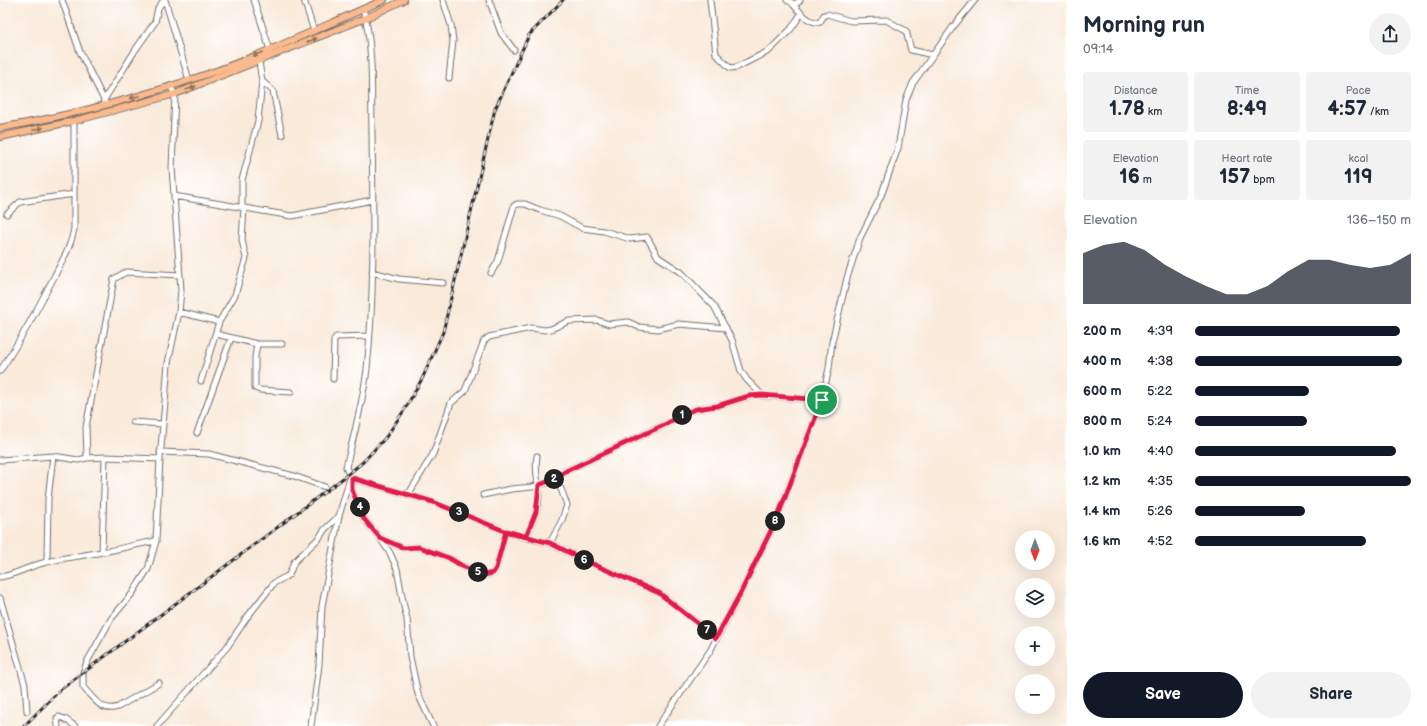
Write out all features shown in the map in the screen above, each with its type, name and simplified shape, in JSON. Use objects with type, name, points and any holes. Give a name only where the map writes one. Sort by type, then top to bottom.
[{"type":"main road","points":[[0,128],[105,102],[140,96],[189,80],[270,50],[384,0]]},
{"type":"main road","points":[[0,137],[74,121],[175,94],[259,62],[366,18],[404,0]]},
{"type":"street","points":[[62,0],[80,52],[105,102]]},
{"type":"street","points":[[105,102],[136,49],[155,22],[158,8],[165,0]]},
{"type":"street","points":[[165,0],[189,80]]},
{"type":"street","points":[[254,0],[270,50]]},
{"type":"street","points":[[304,0],[314,31]]},
{"type":"street","points":[[443,0],[451,25],[453,40],[449,78]]},
{"type":"street","points":[[488,0],[501,33],[514,50]]},
{"type":"street","points":[[710,0],[716,54],[731,68],[737,67],[769,51],[791,29],[801,14]]},
{"type":"street","points":[[787,0],[792,3],[801,14],[814,22],[818,22],[824,15],[827,14],[851,21],[886,20],[906,31],[911,50],[932,55]]},
{"type":"street","points":[[792,3],[798,3],[800,0]]},
{"type":"street","points":[[658,726],[700,667],[740,594],[778,516],[822,400],[829,368],[833,335],[847,278],[858,244],[881,196],[898,148],[906,100],[909,92],[932,55],[975,0]]},
{"type":"street","points":[[364,9],[371,63],[372,272],[367,370],[362,399],[346,467],[351,478],[352,490],[364,519],[390,552],[400,577],[407,619],[410,657],[418,694],[433,726]]},
{"type":"street","points":[[201,381],[219,322],[235,295],[246,258],[242,240],[243,208],[241,186],[256,128],[262,81],[259,62]]},
{"type":"street","points":[[262,81],[273,91],[282,135]]},
{"type":"street","points":[[159,683],[112,710],[103,707],[83,687],[83,673],[87,662],[111,619],[132,594],[148,569],[156,541],[160,452],[168,363],[180,312],[181,290],[172,168],[175,94],[170,86]]},
{"type":"street","points":[[0,371],[20,342],[71,245],[74,229],[74,121]]},
{"type":"street","points":[[7,214],[20,202],[74,194]]},
{"type":"street","points":[[174,196],[292,216],[372,200]]},
{"type":"street","points":[[491,273],[498,261],[514,206],[517,204],[525,204],[560,216],[582,228],[604,231],[630,239],[647,237],[658,257],[681,272],[714,306],[732,340],[741,371],[747,380],[762,395]]},
{"type":"street","points":[[87,458],[86,428],[114,279],[126,272],[180,275]]},
{"type":"street","points":[[372,272],[399,279],[443,283]]},
{"type":"street","points":[[180,312],[219,322]]},
{"type":"street","points":[[408,495],[433,454],[451,403],[464,393],[484,341],[489,337],[531,328],[550,330],[569,321],[597,320],[609,324],[628,322],[637,326],[658,329],[679,324],[726,328]]},
{"type":"street","points":[[216,334],[257,344],[282,344]]},
{"type":"street","points":[[333,379],[334,340],[336,337],[369,336]]},
{"type":"street","points":[[197,433],[231,338]]},
{"type":"street","points":[[257,344],[254,388],[260,390],[291,392]]},
{"type":"street","points":[[483,495],[539,485],[552,480],[566,471],[696,409],[717,406],[749,396],[762,395],[822,400]]},
{"type":"street","points":[[133,422],[163,424]]},
{"type":"street","points":[[160,452],[209,454],[294,476],[325,487]]},
{"type":"street","points":[[47,561],[48,499],[53,456]]},
{"type":"street","points":[[0,460],[53,456],[78,460],[104,457],[160,460]]},
{"type":"street","points":[[526,537],[536,512],[539,485],[536,470],[537,456]]},
{"type":"street","points":[[102,552],[104,457]]},
{"type":"street","points":[[351,478],[433,502],[506,531],[550,543],[586,561],[659,593],[716,638]]},
{"type":"street","points":[[311,726],[319,665],[322,606],[339,516],[351,478]]},
{"type":"street","points":[[550,543],[562,520],[567,506],[561,489],[552,480]]},
{"type":"street","points":[[157,726],[225,650],[274,583],[289,575],[294,562],[339,516]]},
{"type":"street","points":[[380,538],[404,548],[419,547],[449,558],[464,567],[487,575],[493,573],[496,568],[506,531]]},
{"type":"street","points":[[0,577],[47,561],[156,541]]},
{"type":"street","points":[[0,598],[25,685],[28,711]]},
{"type":"street","points":[[58,726],[57,718],[59,717],[75,726]]},
{"type":"railway","points":[[24,726],[60,690],[342,479],[363,462],[386,437],[405,409],[423,377],[443,332],[495,109],[529,35],[563,0]]},
{"type":"route","points":[[822,400],[754,395],[717,406],[696,409],[688,412],[672,422],[539,485],[538,506],[535,518],[526,537],[512,534],[433,502],[352,478],[351,487],[365,522],[380,538],[404,548],[416,546],[449,558],[464,567],[487,575],[495,571],[496,568],[506,531],[512,534],[550,543],[618,576],[659,593],[688,614],[716,638],[740,594],[778,516],[822,400]]}]
